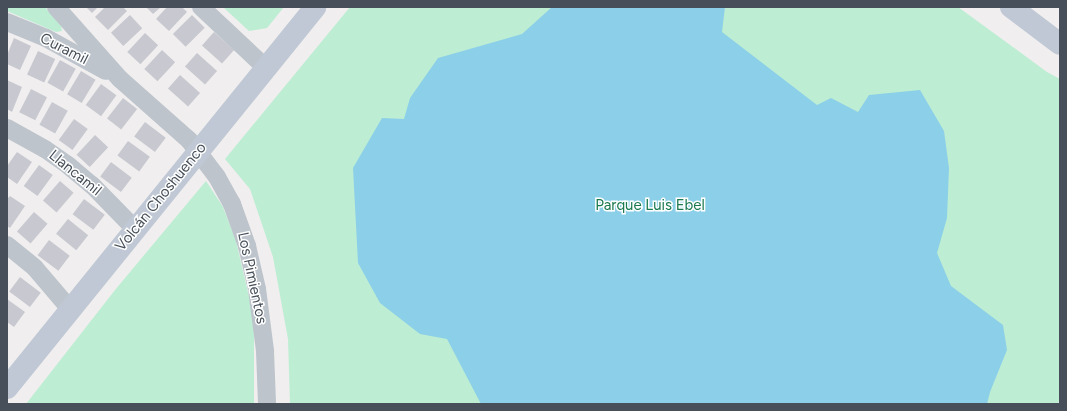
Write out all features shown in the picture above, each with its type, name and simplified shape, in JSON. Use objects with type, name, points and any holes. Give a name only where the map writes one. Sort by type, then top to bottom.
[{"type":"street","name":"Los Pimientos","points":[[56,7],[120,79],[180,130],[198,151],[217,178],[232,204],[247,246],[257,289],[262,323],[267,404]]},
{"type":"street","points":[[201,7],[266,68]]},
{"type":"street","name":"Volcán Choshuenco","points":[[8,385],[315,7]]},
{"type":"street","points":[[1011,7],[1060,44]]},
{"type":"street","name":"Curamil","points":[[7,22],[65,48],[120,79]]},
{"type":"street","name":"Llancamil","points":[[7,128],[45,149],[69,166],[92,185],[134,229]]},
{"type":"street","points":[[7,245],[35,268],[70,309]]},
{"type":"green space","points":[[7,7],[45,7],[61,26],[62,31],[56,32],[7,11]]},
{"type":"green space","points":[[223,7],[284,7],[267,28],[249,31]]},
{"type":"green space","name":"Parque Luis Ebel","points":[[350,7],[958,7],[1047,72],[1060,79],[1060,398],[1058,404],[290,404],[288,339],[273,257],[250,189],[225,159]]},
{"type":"green space","points":[[206,181],[223,207],[236,241],[254,318],[254,404],[26,404],[115,290]]},
{"type":"water","name":"Parque Luis Ebel","points":[[552,7],[725,7],[722,32],[817,105],[831,98],[858,112],[869,95],[920,90],[944,131],[949,168],[947,218],[937,253],[951,286],[1003,325],[1007,350],[990,392],[987,404],[481,404],[447,339],[420,334],[380,303],[358,263],[353,168],[382,118],[404,119],[410,98],[438,58],[522,34]]},
{"type":"building","points":[[86,7],[98,7],[92,13]]},
{"type":"building","points":[[105,7],[123,7],[127,11],[108,30],[95,17]]},
{"type":"building","points":[[146,7],[161,7],[153,14]]},
{"type":"building","points":[[167,7],[182,7],[187,12],[169,31],[156,19]]},
{"type":"building","points":[[130,15],[142,28],[123,46],[111,33]]},
{"type":"building","points":[[192,15],[205,28],[186,47],[173,34]]},
{"type":"building","points":[[214,32],[234,50],[222,63],[202,45]]},
{"type":"building","points":[[145,33],[158,45],[140,64],[127,52]]},
{"type":"building","points":[[14,38],[31,46],[20,70],[7,64],[7,55]]},
{"type":"building","points":[[162,50],[175,62],[157,81],[144,69]]},
{"type":"building","points":[[38,51],[55,59],[44,83],[27,75]]},
{"type":"building","points":[[197,53],[217,71],[205,84],[185,66]]},
{"type":"building","points":[[60,60],[76,69],[63,91],[47,83]]},
{"type":"building","points":[[81,71],[96,80],[82,103],[67,94]]},
{"type":"building","points":[[180,75],[200,93],[188,106],[168,88]]},
{"type":"building","points":[[7,80],[22,87],[12,112],[7,109]]},
{"type":"building","points":[[101,84],[116,95],[101,116],[86,105]]},
{"type":"building","points":[[31,89],[47,97],[35,120],[19,112]]},
{"type":"building","points":[[123,98],[137,109],[121,130],[107,118]]},
{"type":"building","points":[[52,102],[68,111],[55,133],[39,125]]},
{"type":"building","points":[[74,119],[88,129],[72,150],[59,140]]},
{"type":"building","points":[[145,122],[166,138],[155,152],[134,136]]},
{"type":"building","points":[[95,135],[108,147],[90,167],[77,155]]},
{"type":"building","points":[[128,141],[150,157],[139,171],[117,156]]},
{"type":"building","points":[[17,152],[32,162],[17,184],[7,177],[7,166]]},
{"type":"building","points":[[111,162],[132,178],[121,192],[100,176]]},
{"type":"building","points":[[39,165],[53,175],[37,196],[24,186]]},
{"type":"building","points":[[60,181],[74,193],[57,212],[43,201]]},
{"type":"building","points":[[10,196],[25,206],[10,228],[7,226],[7,199]]},
{"type":"building","points":[[84,199],[105,215],[93,230],[73,214]]},
{"type":"building","points":[[34,212],[48,224],[31,243],[17,232]]},
{"type":"building","points":[[68,219],[88,235],[76,250],[56,234]]},
{"type":"building","points":[[49,240],[70,256],[58,271],[38,255]]},
{"type":"building","points":[[20,277],[41,293],[30,307],[9,291]]},
{"type":"building","points":[[7,299],[25,312],[14,327],[7,322]]}]
